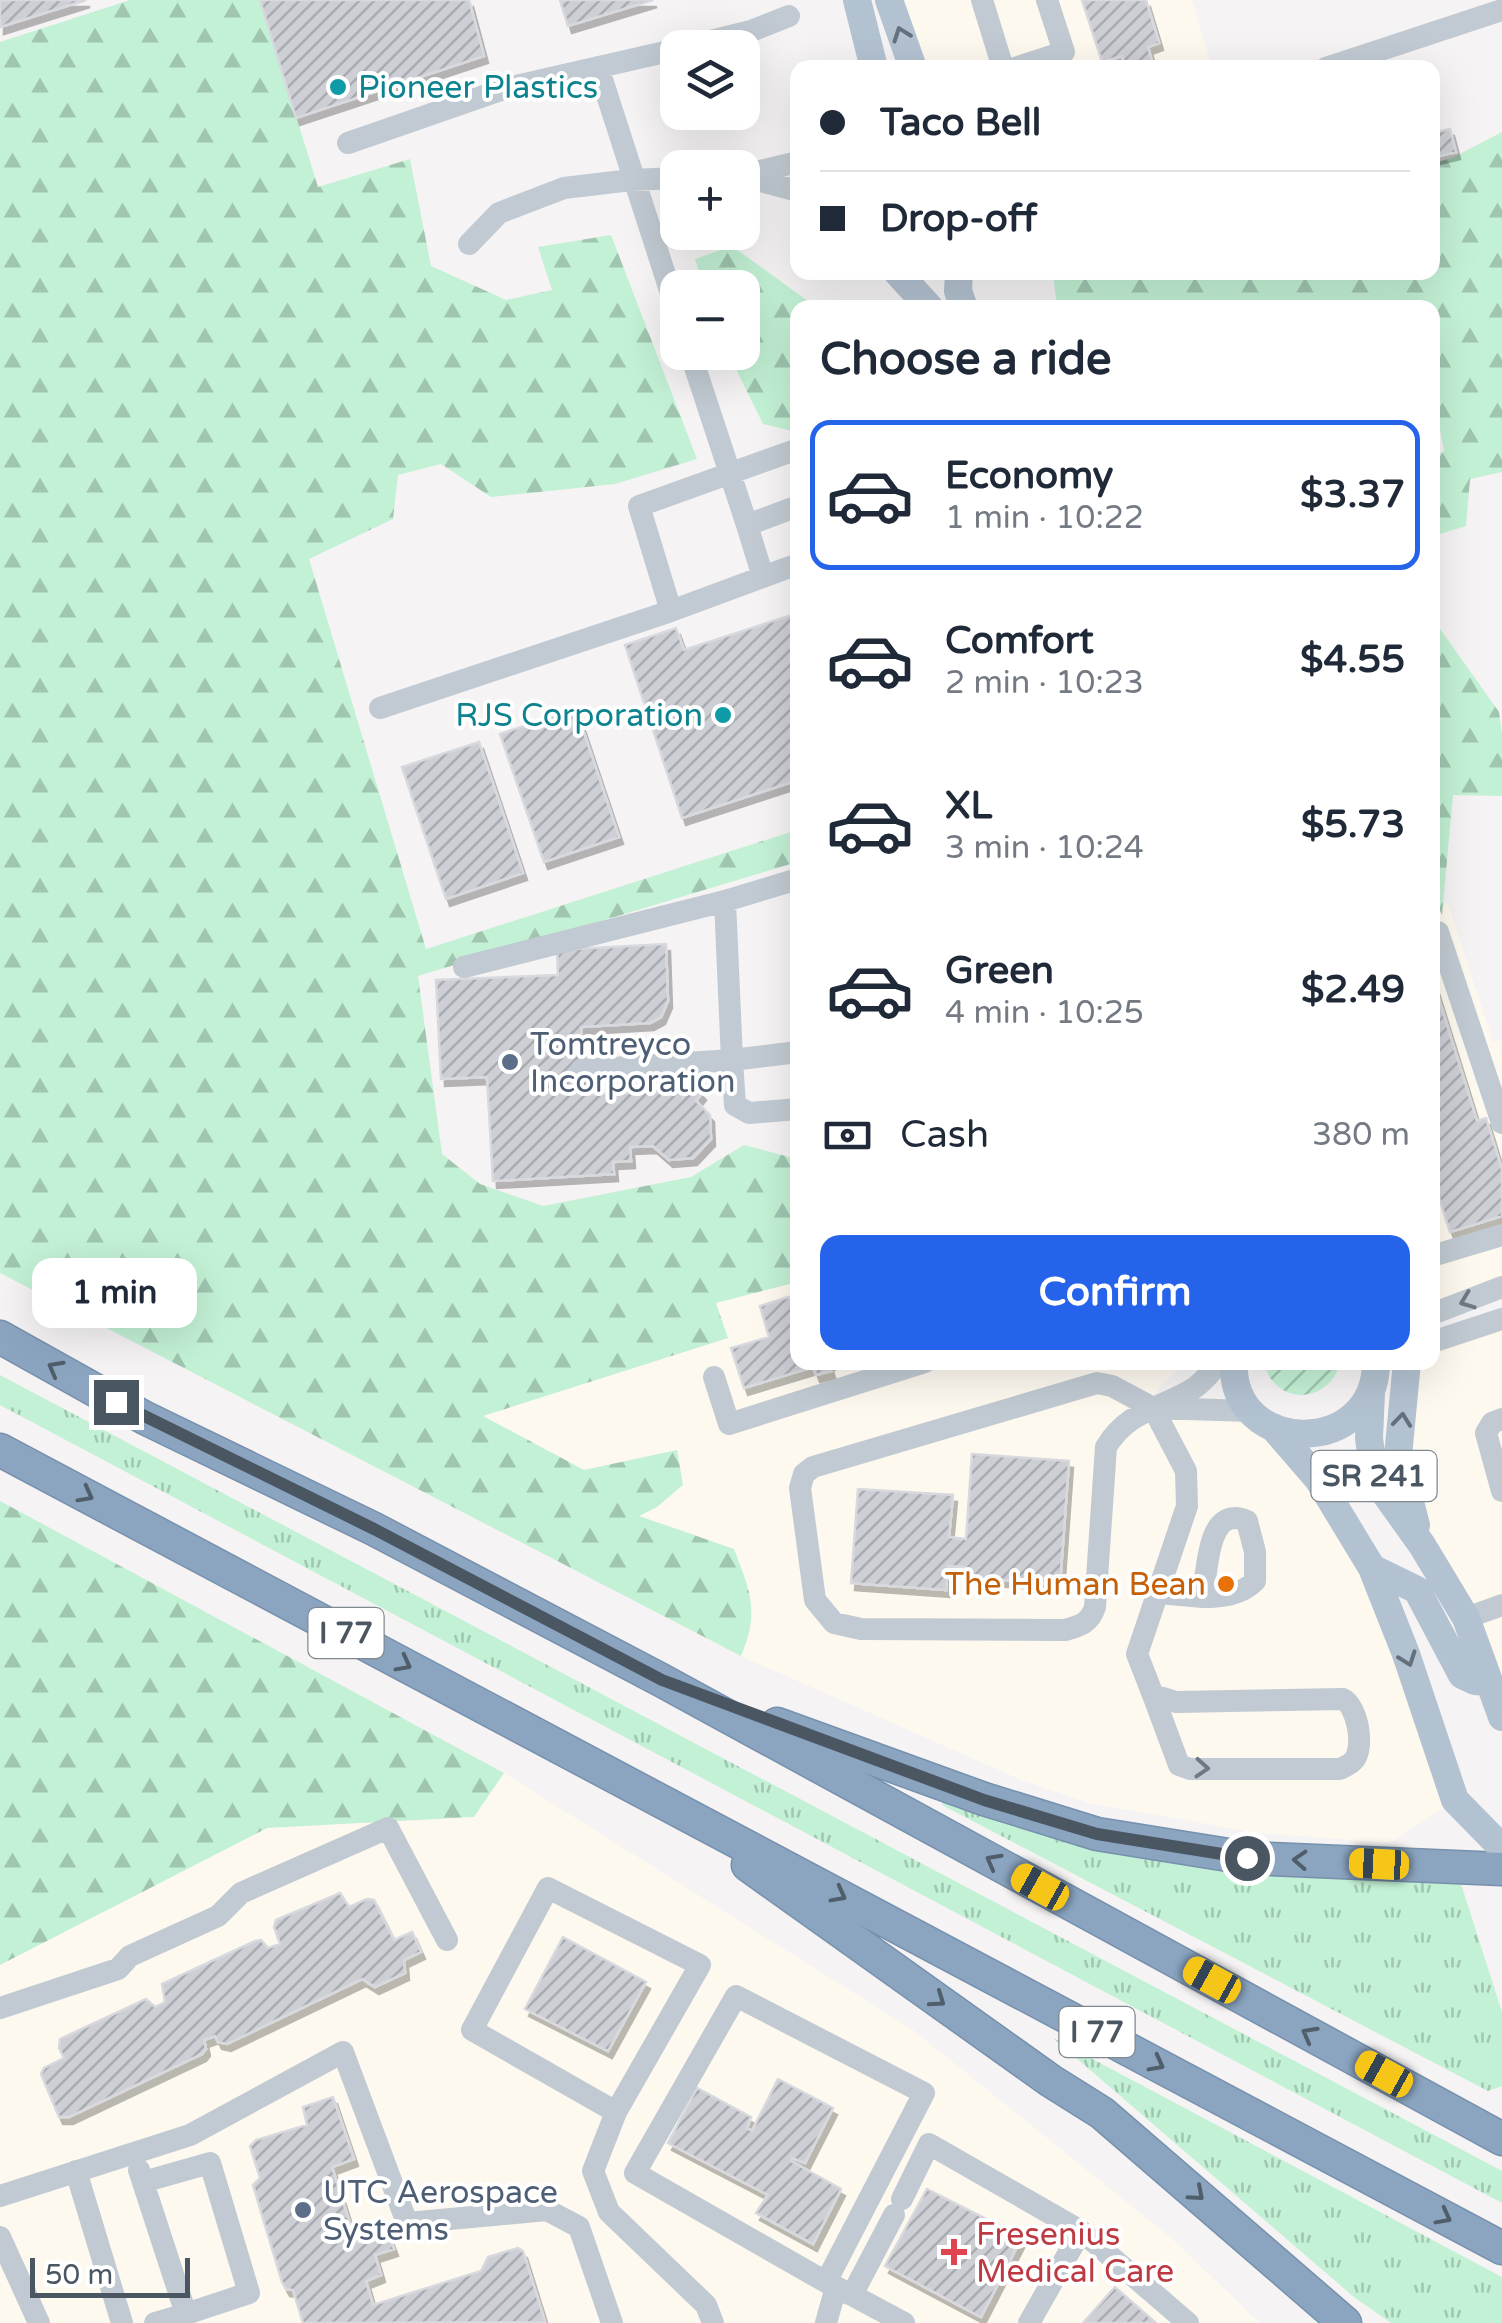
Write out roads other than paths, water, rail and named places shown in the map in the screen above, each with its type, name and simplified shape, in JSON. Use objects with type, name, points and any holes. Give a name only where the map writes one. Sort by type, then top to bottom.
[{"type":"highway","points":[[0,1338],[145,1418],[374,1529],[662,1680],[1494,2135]]},
{"type":"highway","name":"I 77","points":[[0,1450],[1502,2248]]},
{"type":"highway","points":[[662,1680],[984,1800],[1097,1834],[1247,1858],[1502,1869]]},
{"type":"highway","points":[[691,1816],[794,1899],[1102,2113],[1345,2323]]},
{"type":"main road","points":[[856,0],[872,60]]},
{"type":"main road","points":[[889,0],[910,60]]},
{"type":"main road","points":[[904,280],[923,300]]},
{"type":"main road","points":[[1235,1370],[1238,1392],[1318,1479],[1372,1568],[1406,1654],[1455,1800],[1502,1848]]},
{"type":"main road","points":[[1406,1370],[1398,1456],[1422,1545]]},
{"type":"main road","points":[[1262,1419],[1291,1434],[1315,1435],[1338,1427],[1358,1412],[1380,1373]]},
{"type":"main road","name":"SR 241","points":[[1380,1373],[1368,1438],[1374,1478],[1422,1545],[1466,1618],[1496,1682],[1502,1718]]},
{"type":"main road","points":[[1372,1568],[1417,1590],[1462,1675],[1475,1682],[1496,1682]]},
{"type":"street","points":[[982,0],[1001,60]]},
{"type":"street","points":[[1040,60],[1064,52],[1047,0]]},
{"type":"street","points":[[1350,60],[1502,10]]},
{"type":"street","points":[[754,30],[788,16]]},
{"type":"street","points":[[348,143],[507,88],[660,53]]},
{"type":"street","points":[[598,67],[663,270]]},
{"type":"street","points":[[760,172],[790,164]]},
{"type":"street","points":[[469,244],[498,213],[564,188],[660,179]]},
{"type":"street","points":[[760,181],[790,189]]},
{"type":"street","points":[[696,370],[763,577]]},
{"type":"street","points":[[671,611],[639,506],[790,451]]},
{"type":"street","points":[[747,525],[790,509]]},
{"type":"street","points":[[380,708],[790,567]]},
{"type":"street","points":[[464,968],[790,881]]},
{"type":"street","points":[[724,901],[736,1104],[742,1110],[760,1113],[790,1110]]},
{"type":"street","points":[[1440,938],[1502,1123]]},
{"type":"street","points":[[581,1070],[790,1053]]},
{"type":"street","points":[[1440,1254],[1502,1235]]},
{"type":"street","points":[[1440,1311],[1502,1287]]},
{"type":"street","points":[[1440,1339],[1502,1319]]},
{"type":"street","points":[[714,1377],[728,1424],[900,1370]]},
{"type":"street","points":[[1212,1370],[1194,1388],[1154,1408],[1118,1428],[1106,1446],[1094,1607],[1092,1618],[1081,1626],[1065,1630],[861,1629],[834,1623],[815,1600],[800,1488],[804,1474],[813,1467],[1097,1383],[1112,1386],[1154,1408],[1262,1419]]},
{"type":"street","points":[[1153,1695],[1176,1702],[1332,1698],[1350,1703],[1358,1754],[1340,1769],[1190,1769],[1179,1765],[1153,1695],[1138,1654],[1187,1506],[1186,1472],[1154,1408]]},
{"type":"street","points":[[1502,1419],[1492,1422],[1486,1434],[1502,1491]]},
{"type":"street","points":[[1158,1593],[1203,1598]]},
{"type":"street","points":[[1466,1618],[1502,1604]]},
{"type":"street","points":[[0,2008],[118,1969],[130,1956],[218,1916],[241,1893],[388,1828],[447,1940]]},
{"type":"street","points":[[616,2112],[472,2030],[548,1888],[700,1965],[616,2112],[593,2172],[609,2212],[706,2304],[713,2323]]},
{"type":"street","points":[[826,2323],[838,2288],[924,2094],[736,1996],[635,2173],[838,2288],[904,2323]]},
{"type":"street","points":[[0,2196],[190,2135],[343,2052],[407,2223],[546,2210],[579,2227],[612,2323]]},
{"type":"street","points":[[838,2288],[898,2207],[929,2144],[1081,2231],[1188,2323]]},
{"type":"street","points":[[133,2153],[186,2314]]},
{"type":"street","points":[[143,2182],[210,2163],[249,2292],[154,2323]]},
{"type":"street","points":[[76,2172],[122,2323]]},
{"type":"street","points":[[1029,2323],[1081,2231]]},
{"type":"street","points":[[0,2238],[39,2323]]},
{"type":"place","name":"Pioneer Plastics","points":[[338,87]]},
{"type":"place","name":"RJS Corporation","points":[[723,715]]},
{"type":"place","name":"Tomtreyco Incorporation","points":[[510,1062]]},
{"type":"place","name":"The Human Bean","points":[[1226,1584]]},
{"type":"place","name":"UTC Aerospace Systems","points":[[303,2210]]},
{"type":"place","name":"Fresenius Medical Care","points":[[954,2252]]}]
